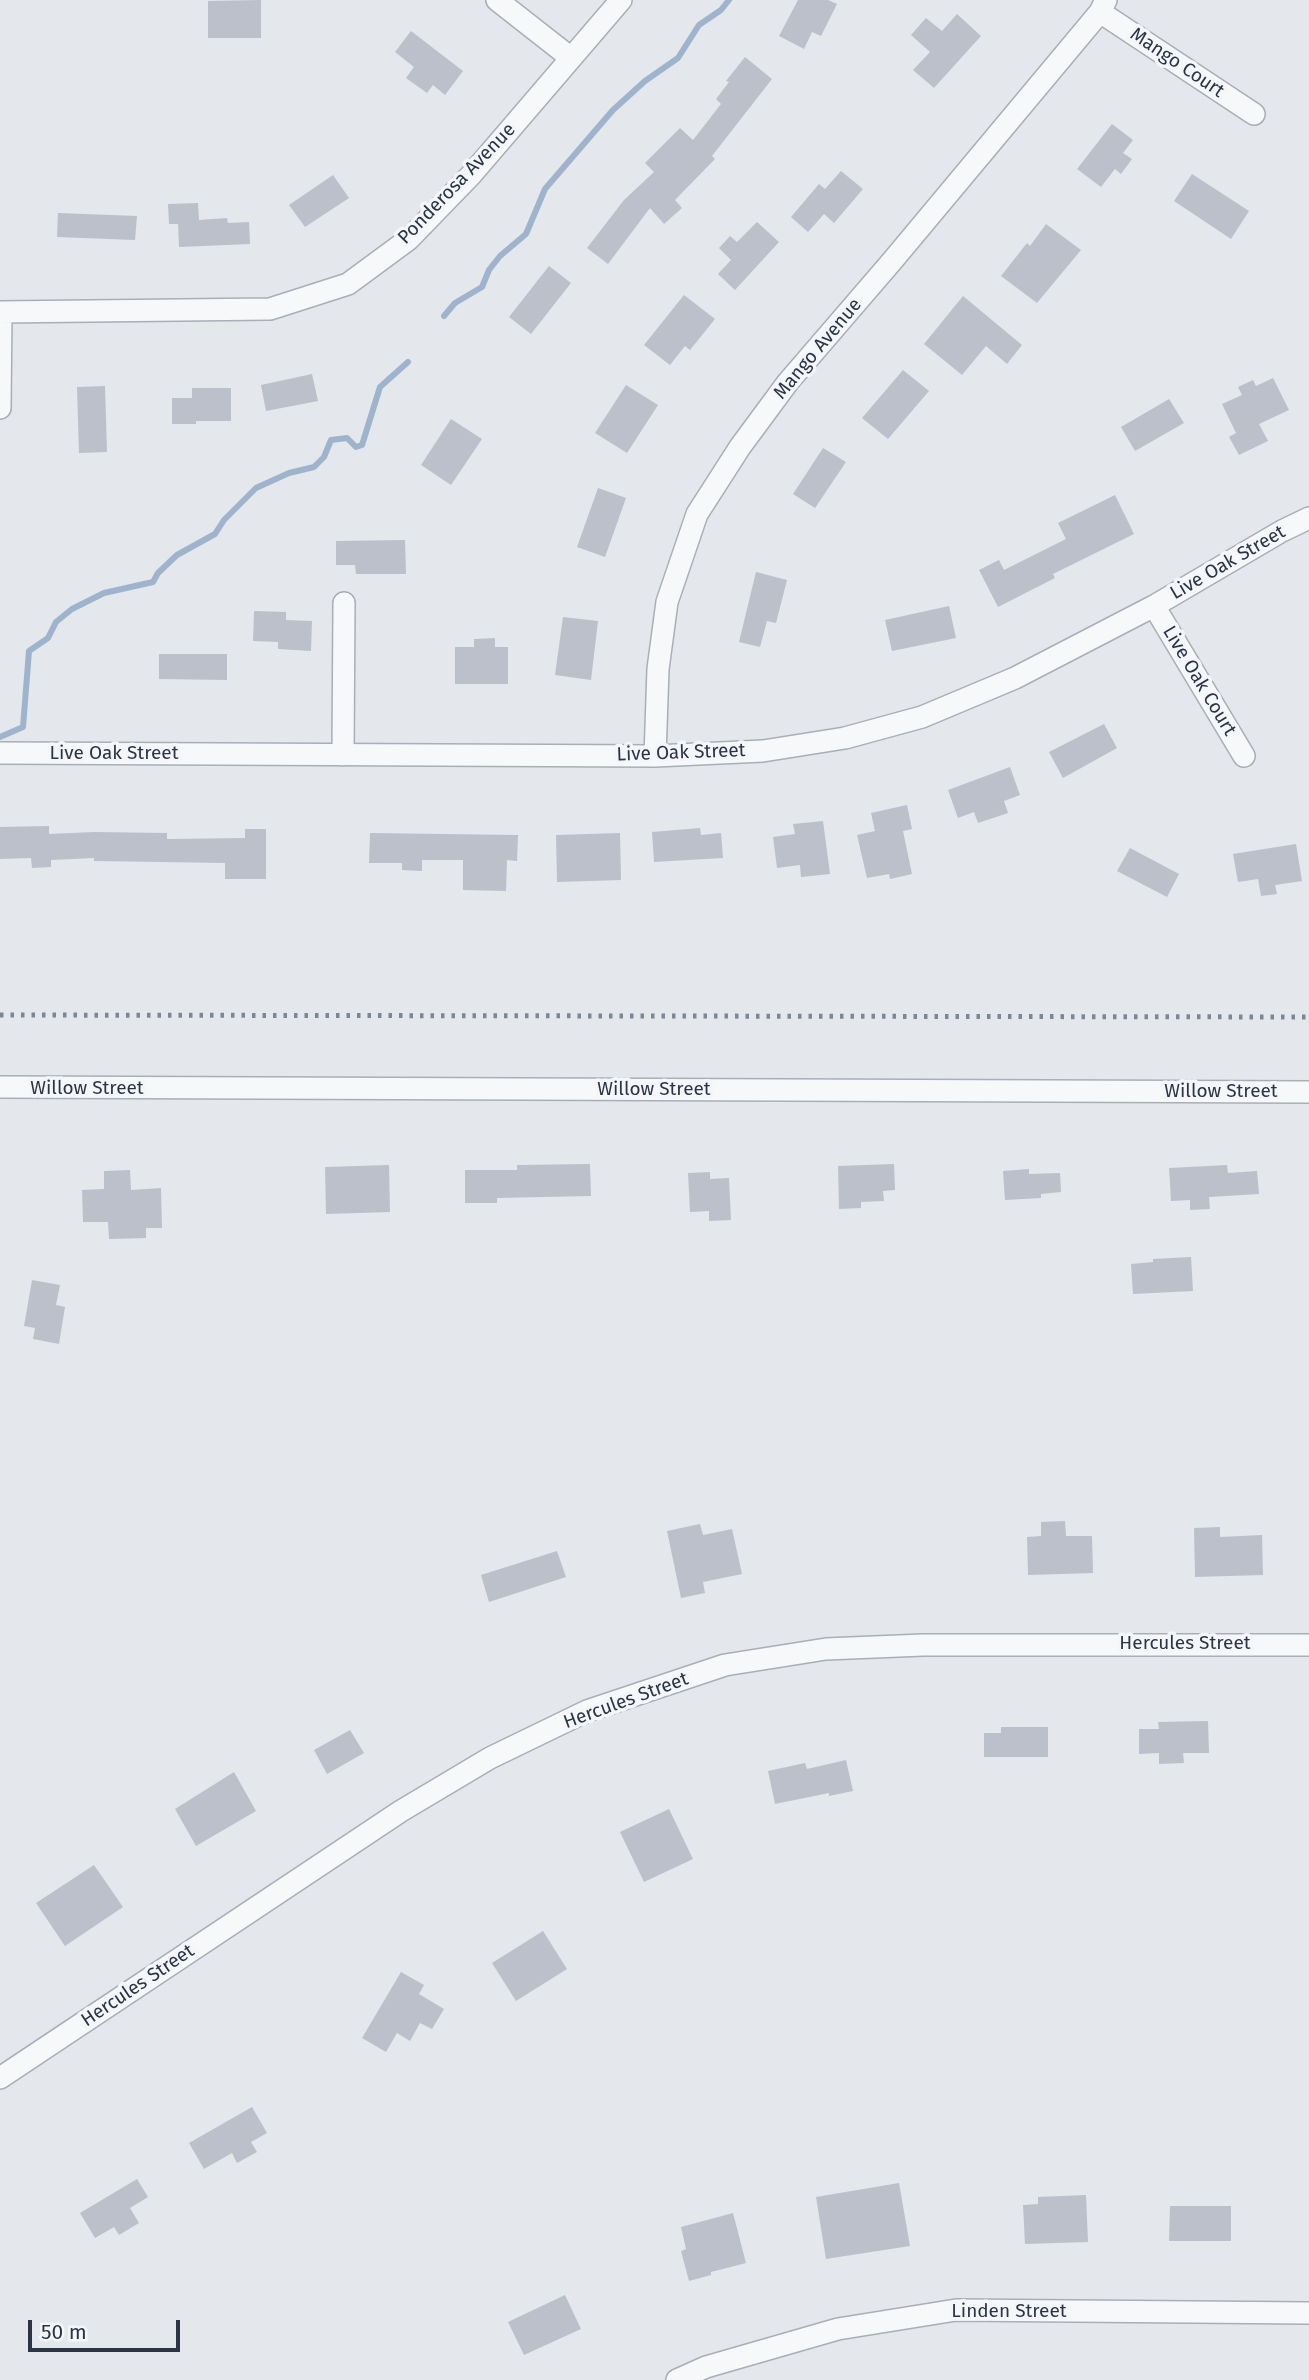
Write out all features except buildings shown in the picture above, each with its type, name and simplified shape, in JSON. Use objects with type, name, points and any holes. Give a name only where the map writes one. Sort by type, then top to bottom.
[{"type":"street","points":[[497,0],[571,58]]},
{"type":"street","name":"Ponderosa Avenue","points":[[1,312],[270,309],[348,284],[409,239],[471,175],[621,0]]},
{"type":"street","name":"Mango Court","points":[[1103,6],[1254,114]]},
{"type":"street","name":"Mango Avenue","points":[[655,756],[658,669],[667,602],[697,514],[740,447],[788,382],[894,260],[1103,6]]},
{"type":"street","points":[[0,408],[1,312]]},
{"type":"street","name":"Live Oak Street","points":[[0,753],[655,756],[763,751],[845,738],[922,717],[1015,678],[1154,606],[1309,518]]},
{"type":"street","points":[[343,755],[344,603]]},
{"type":"street","name":"Live Oak Court","points":[[1154,606],[1244,756]]},
{"type":"street","name":"Willow Street","points":[[0,1087],[1309,1092]]},
{"type":"street","name":"Hercules Street","points":[[0,2078],[401,1811],[490,1758],[599,1707],[725,1665],[826,1649],[923,1645],[1309,1645]]},
{"type":"street","name":"Linden Street","points":[[677,2380],[706,2367],[838,2329],[956,2310],[1309,2314]]},
{"type":"waterway","points":[[444,316],[455,303],[482,287],[489,270],[500,256],[526,234],[545,189],[613,110],[645,81],[678,58],[699,25],[721,10],[729,0]]},
{"type":"waterway","points":[[0,737],[23,727],[29,651],[48,638],[56,622],[72,609],[104,593],[153,582],[158,573],[177,555],[215,534],[224,520],[256,488],[289,473],[314,467],[324,457],[331,440],[347,438],[356,447],[362,445],[380,387],[408,362]]},
{"type":"railway","points":[[0,1015],[1309,1017]]}]
